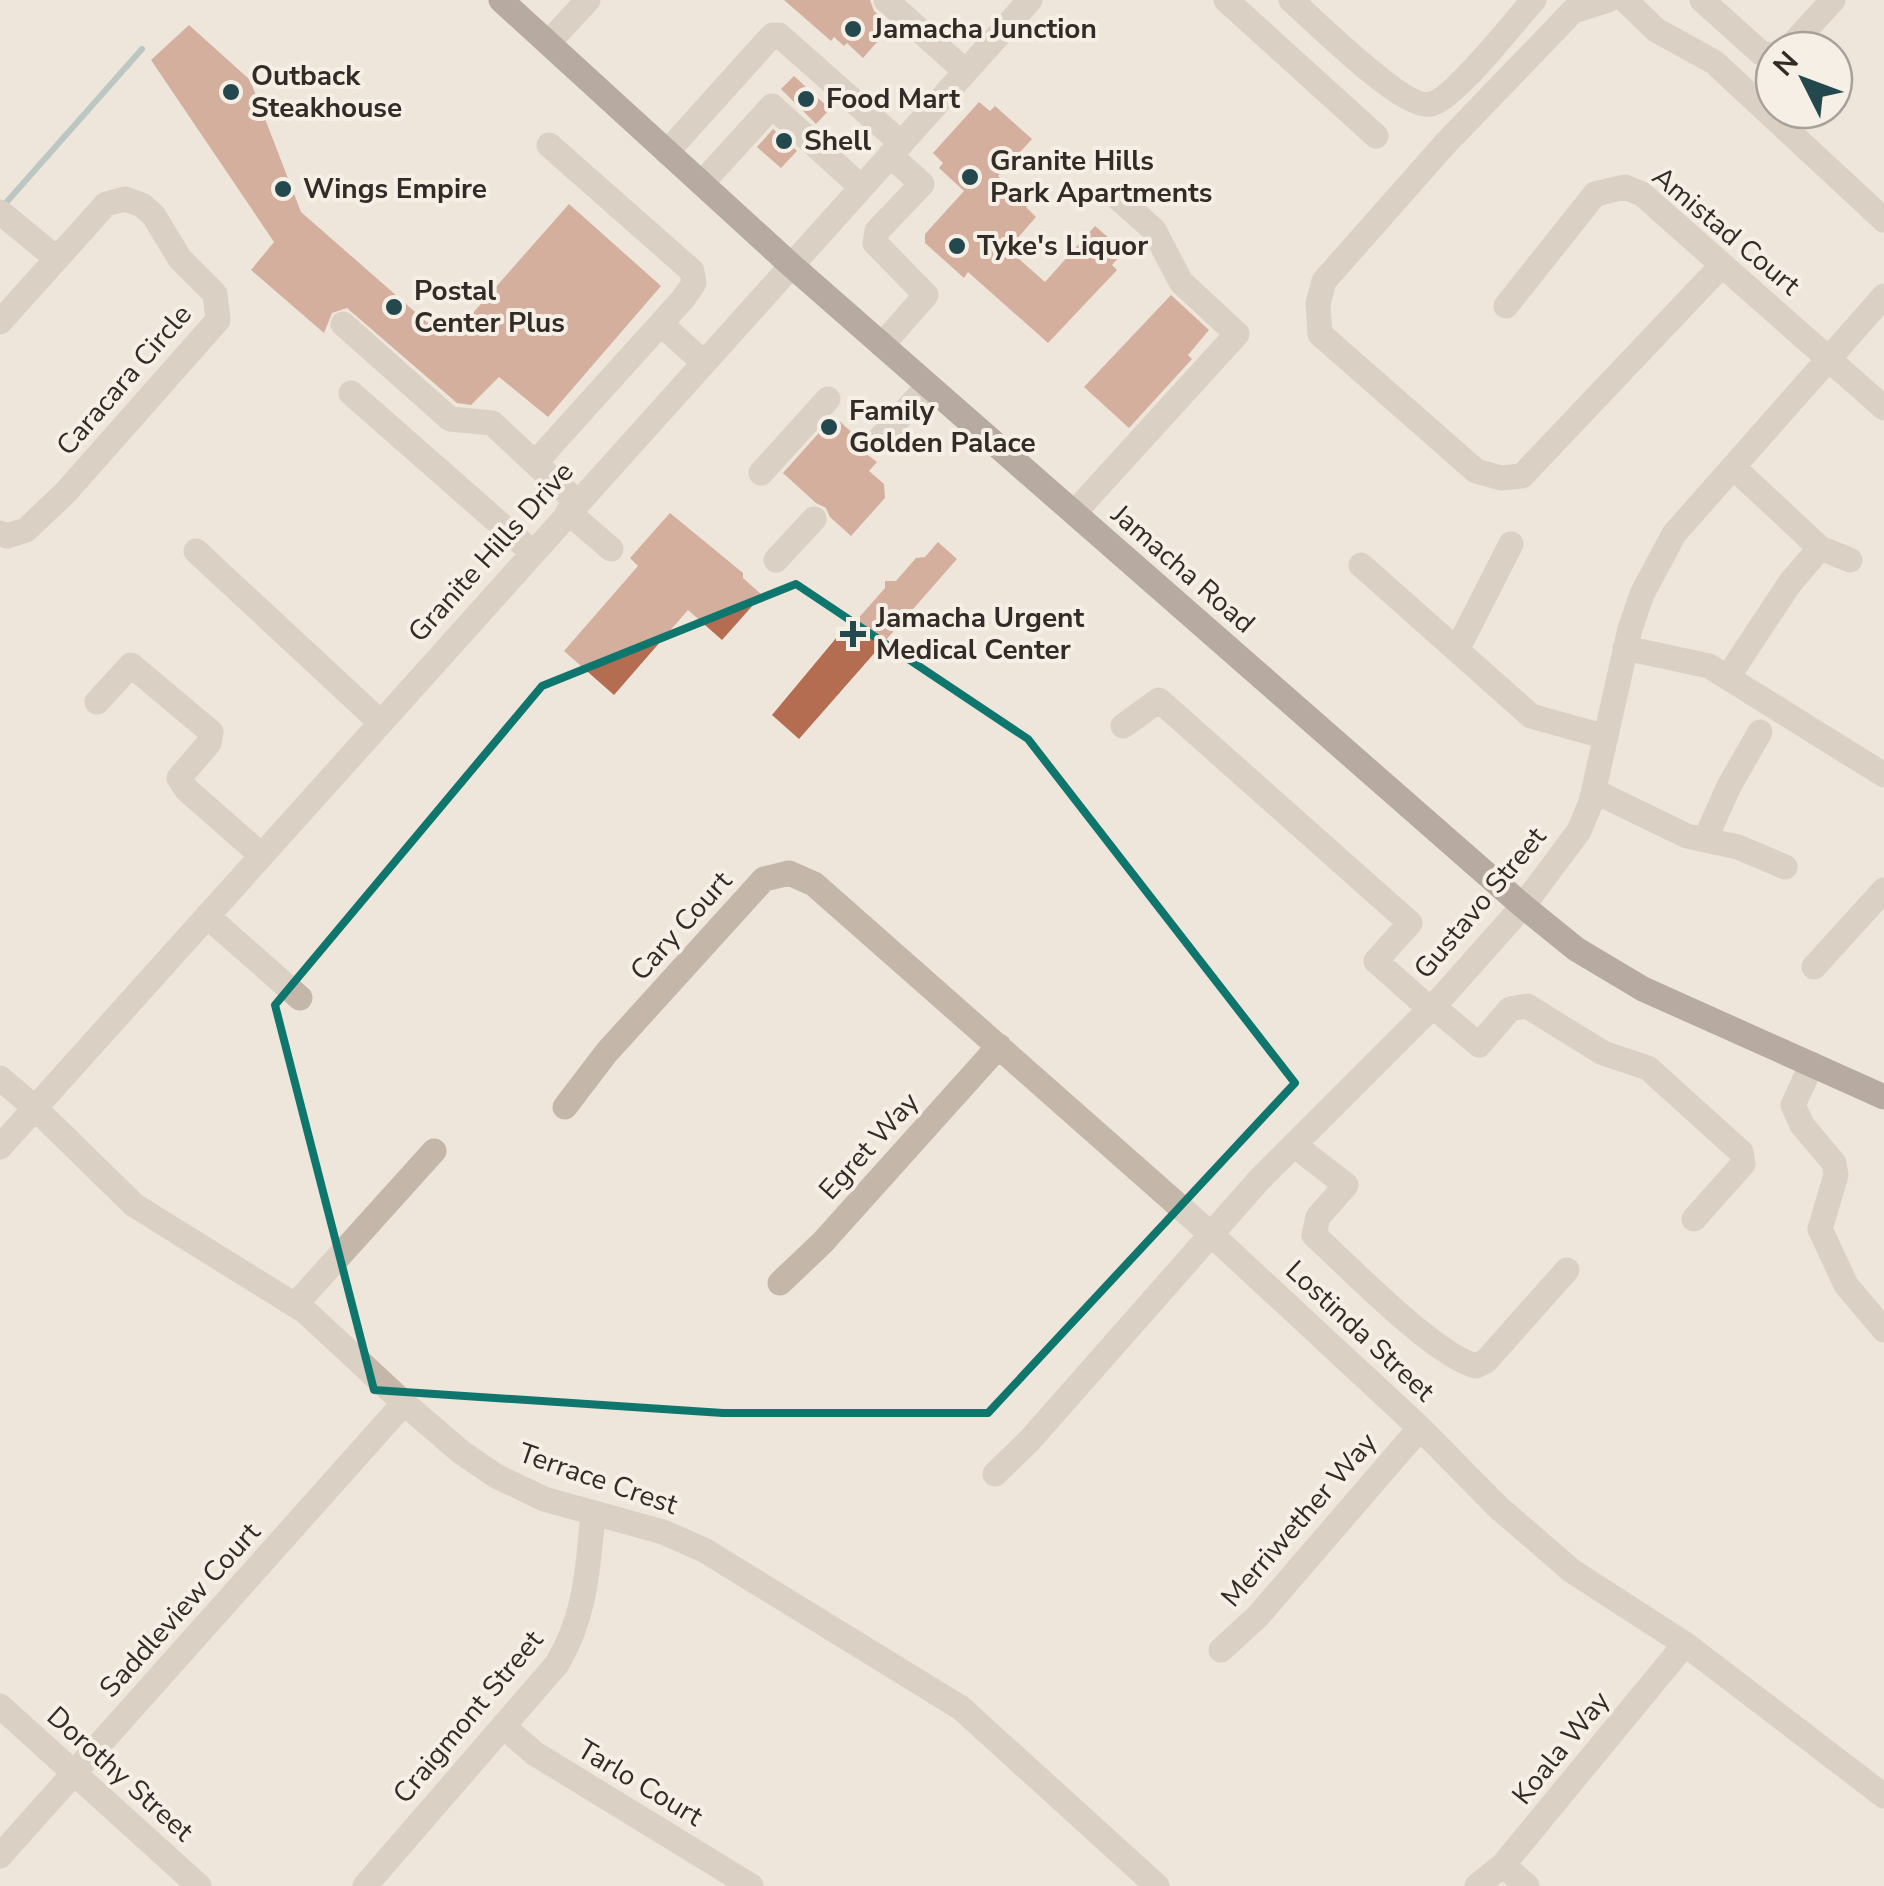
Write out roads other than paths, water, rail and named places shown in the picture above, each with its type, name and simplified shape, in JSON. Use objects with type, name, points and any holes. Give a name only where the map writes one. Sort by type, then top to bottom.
[{"type":"main road","name":"Jamacha Road","points":[[502,0],[791,266],[1522,906],[1576,949],[1643,988],[1884,1097]]},
{"type":"street","points":[[548,43],[588,0]]},
{"type":"street","points":[[886,0],[966,71]]},
{"type":"street","name":"Granite Hills Drive","points":[[0,1147],[1030,0]]},
{"type":"street","points":[[1226,0],[1376,136]]},
{"type":"street","points":[[1292,0],[1390,88],[1424,105],[1434,104],[1453,90],[1534,0]]},
{"type":"street","points":[[1608,0],[1572,10],[1446,143],[1324,281],[1318,304],[1320,334],[1476,471],[1501,478],[1522,476],[1722,265]]},
{"type":"street","points":[[1625,0],[1656,30],[1714,62],[1884,220]]},
{"type":"street","points":[[1702,0],[1754,47]]},
{"type":"street","points":[[1805,30],[1833,0]]},
{"type":"street","points":[[667,152],[766,42],[779,35],[895,149],[922,184],[878,231],[876,243],[926,295],[882,345]]},
{"type":"street","points":[[702,183],[772,106],[861,187]]},
{"type":"street","points":[[535,463],[693,287],[692,271],[549,145]]},
{"type":"street","name":"Amistad Court","points":[[1506,306],[1595,194],[1625,187],[1642,194],[1884,408]]},
{"type":"street","name":"Caracara Circle","points":[[0,322],[106,204],[126,199],[142,205],[154,216],[180,259],[215,294],[218,320],[66,492],[26,530],[7,536],[0,533]]},
{"type":"street","points":[[1074,513],[1238,334],[1181,282],[1154,230],[1119,199]]},
{"type":"street","points":[[3,214],[56,258]]},
{"type":"street","name":"Gustavo Street","points":[[995,1474],[1294,1146],[1430,1009],[1522,906],[1579,831],[1594,791],[1625,648],[1642,594],[1674,534],[1884,296]]},
{"type":"street","points":[[344,324],[450,419],[492,424],[535,463],[611,549]]},
{"type":"street","points":[[661,324],[704,362]]},
{"type":"street","points":[[877,442],[928,386]]},
{"type":"street","points":[[350,394],[532,552]]},
{"type":"street","points":[[761,473],[828,399]]},
{"type":"street","points":[[1733,466],[1820,548],[1850,560]]},
{"type":"street","points":[[776,560],[814,519]]},
{"type":"street","points":[[1457,650],[1511,544]]},
{"type":"street","points":[[1728,677],[1790,584],[1820,548]]},
{"type":"street","points":[[196,551],[380,721]]},
{"type":"street","points":[[1361,565],[1531,716],[1606,737]]},
{"type":"street","points":[[1625,648],[1709,666],[1884,775]]},
{"type":"street","points":[[96,702],[130,665],[211,732],[209,743],[180,778],[187,790],[260,854]]},
{"type":"street","points":[[1123,726],[1160,700],[1410,923],[1376,961],[1430,1009],[1441,1013],[1479,1044],[1510,1009],[1527,1006],[1604,1053],[1648,1068],[1741,1152],[1743,1164],[1694,1219]]},
{"type":"street","points":[[1705,840],[1729,786],[1760,732]]},
{"type":"street","points":[[1594,791],[1686,836],[1738,847],[1785,868]]},
{"type":"street","name":"Cary Court","points":[[565,1107],[608,1052],[764,879],[788,873],[814,884]]},
{"type":"street","name":"Lostinda Street","points":[[814,884],[1212,1234],[1420,1428],[1499,1508],[1572,1571],[1685,1644],[1884,1796]]},
{"type":"street","points":[[1814,968],[1884,890]]},
{"type":"street","points":[[207,916],[300,998]]},
{"type":"street","name":"Egret Way","points":[[780,1283],[823,1242],[998,1046]]},
{"type":"street","points":[[1812,1064],[1793,1105],[1802,1125],[1834,1163],[1836,1176],[1820,1228],[1846,1285],[1884,1330]]},
{"type":"street","name":"Terrace Crest","points":[[0,1078],[134,1206],[296,1304],[461,1452],[496,1476],[544,1499],[663,1532],[704,1550],[961,1708],[1157,1886]]},
{"type":"street","points":[[1294,1146],[1346,1184],[1318,1216],[1314,1235],[1436,1344],[1465,1363],[1476,1366],[1486,1360],[1567,1270]]},
{"type":"street","points":[[296,1304],[434,1151]]},
{"type":"street","name":"Saddleview Court","points":[[0,1856],[404,1403]]},
{"type":"street","name":"Merriwether Way","points":[[1221,1650],[1258,1616],[1420,1428]]},
{"type":"street","name":"Craigmont Street","points":[[365,1886],[557,1664],[584,1604],[593,1513]]},
{"type":"street","name":"Koala Way","points":[[1477,1886],[1504,1864],[1685,1644]]},
{"type":"street","name":"Dorothy Street","points":[[0,1706],[200,1886]]},
{"type":"street","name":"Tarlo Court","points":[[504,1726],[534,1753],[751,1886]]},
{"type":"street","points":[[1504,1864],[1526,1886]]},
{"type":"waterway","points":[[4,205],[142,49]]},
{"type":"place","name":"Jamacha Junction","points":[[853,29]]},
{"type":"place","name":"Outback Steakhouse","points":[[231,92]]},
{"type":"place","name":"Food Mart","points":[[806,99]]},
{"type":"place","name":"Shell","points":[[784,141]]},
{"type":"place","name":"Granite Hills Park Apartments","points":[[970,177]]},
{"type":"place","name":"Wings Empire","points":[[283,189]]},
{"type":"place","name":"Tyke's Liquor","points":[[957,246]]},
{"type":"place","name":"Postal Center Plus","points":[[394,307]]},
{"type":"place","name":"Family Golden Palace","points":[[829,427]]},
{"type":"place","name":"Jamacha Urgent Medical Center","points":[[853,634]]}]
